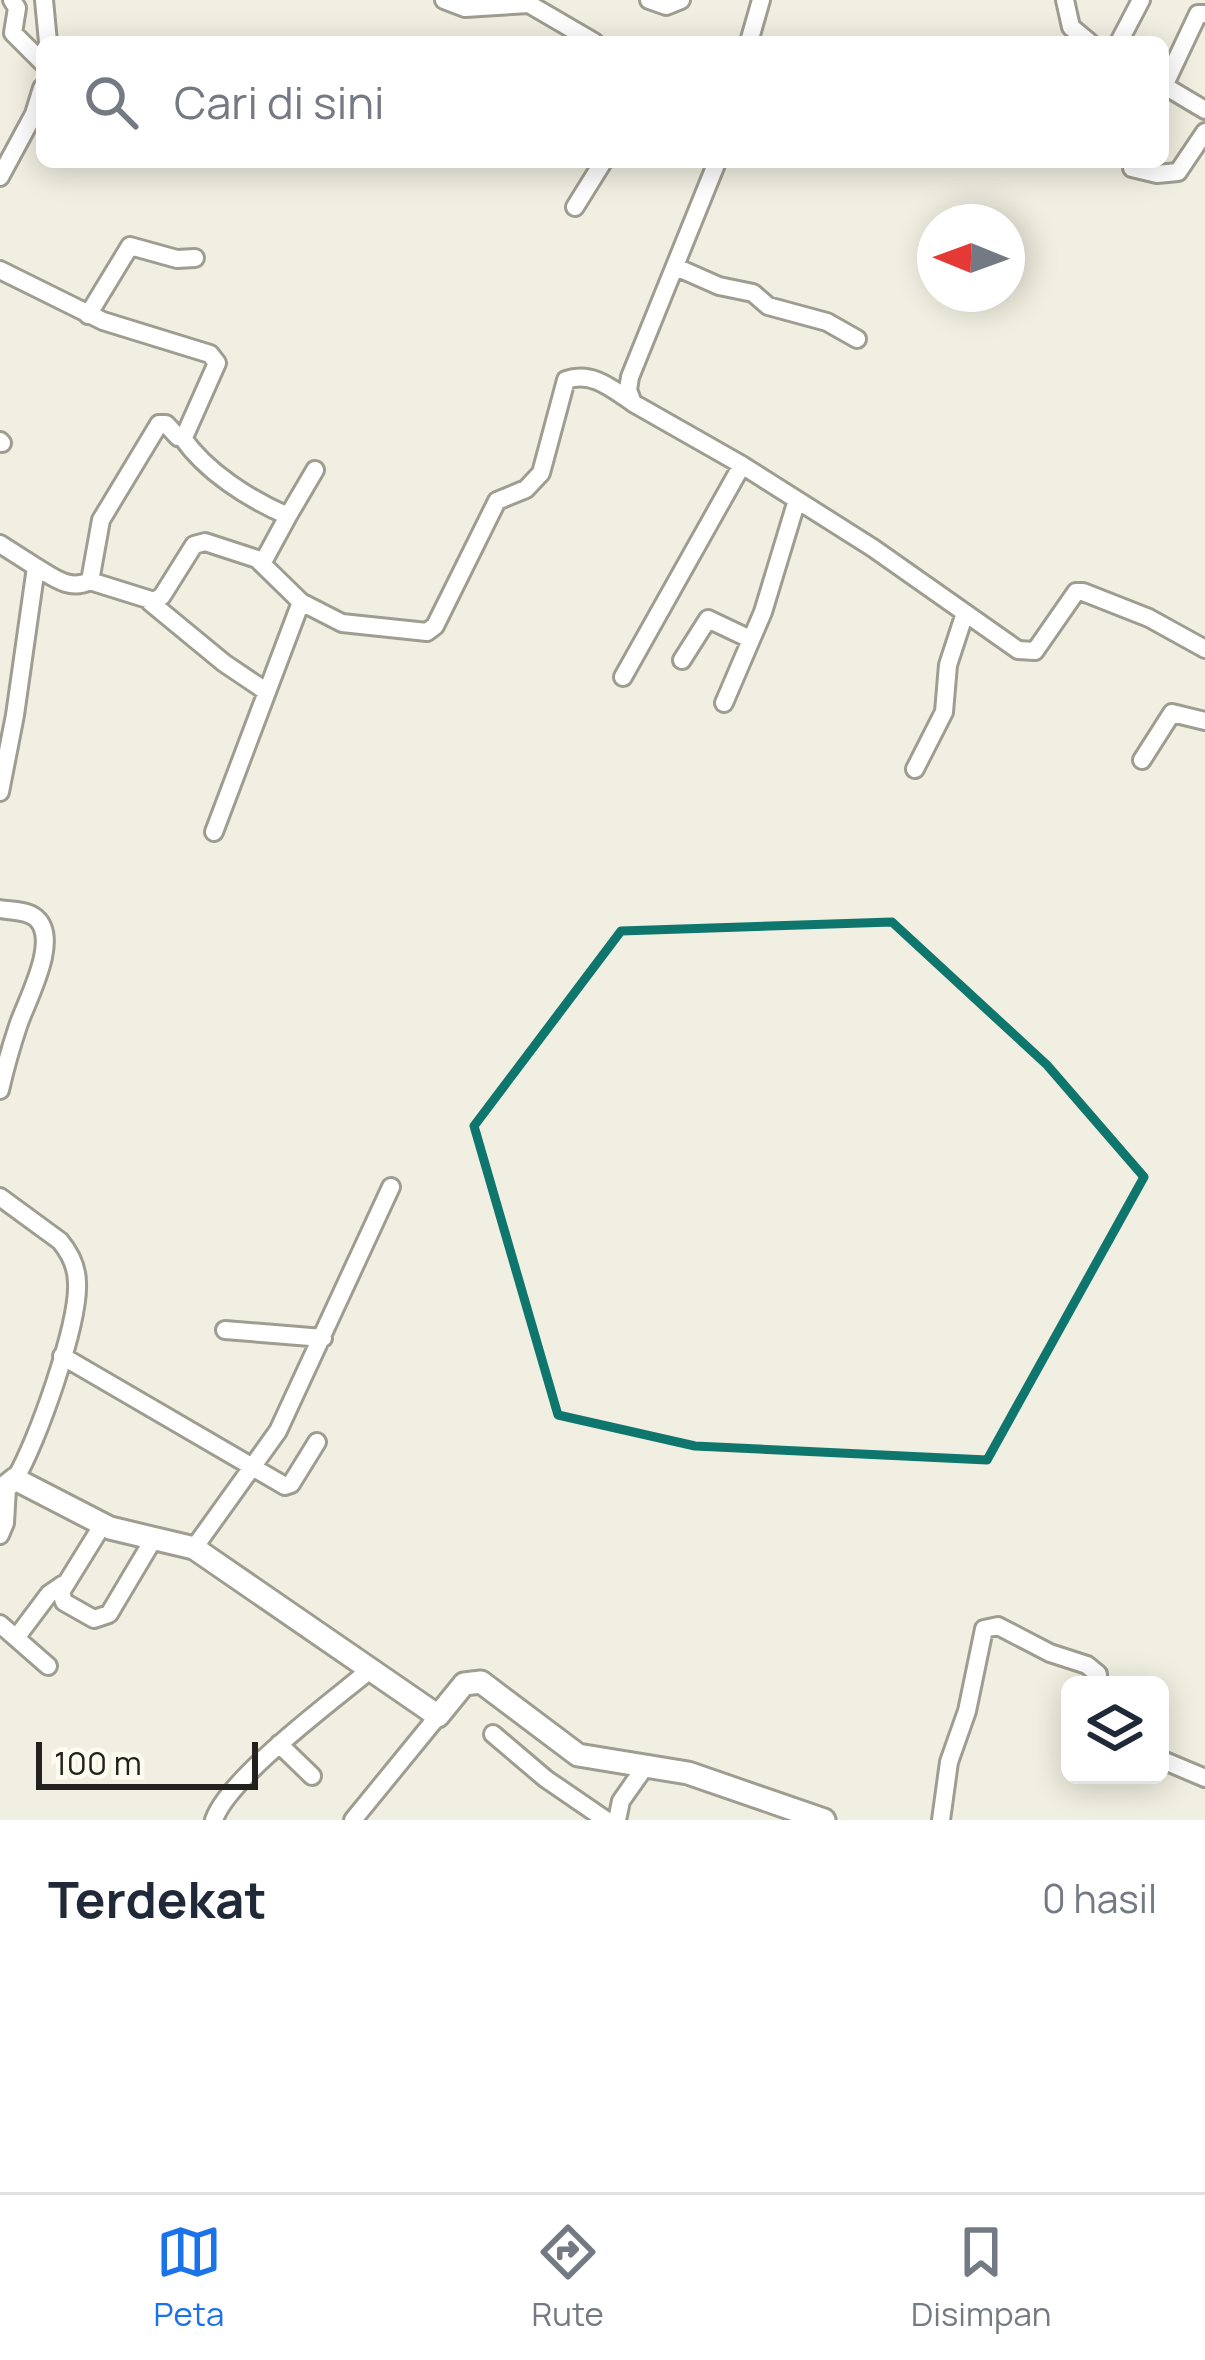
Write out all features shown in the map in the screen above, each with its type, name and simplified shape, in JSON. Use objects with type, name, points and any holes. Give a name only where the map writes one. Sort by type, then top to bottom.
[{"type":"street","points":[[12,0],[17,8],[13,33],[36,56]]},
{"type":"street","points":[[44,0],[47,36]]},
{"type":"street","points":[[444,0],[465,8],[529,4],[585,36]]},
{"type":"street","points":[[649,0],[666,6],[681,0]]},
{"type":"street","points":[[751,36],[761,0]]},
{"type":"street","points":[[1065,0],[1071,27],[1082,36]]},
{"type":"street","points":[[1122,36],[1141,0]]},
{"type":"street","points":[[1169,75],[1198,14],[1205,14]]},
{"type":"street","points":[[1169,89],[1205,110]]},
{"type":"street","points":[[0,177],[36,108]]},
{"type":"street","points":[[1132,168],[1157,174],[1178,172],[1205,132]]},
{"type":"street","points":[[575,207],[599,168]]},
{"type":"street","points":[[634,403],[628,390],[630,377],[715,168]]},
{"type":"street","points":[[88,315],[130,246],[182,260],[196,258]]},
{"type":"street","points":[[676,267],[719,286],[753,293],[767,306],[827,322],[857,339]]},
{"type":"street","points":[[0,270],[88,315],[214,357],[214,372],[182,437]]},
{"type":"street","points":[[150,602],[162,596],[197,542],[263,562],[301,602],[352,626],[431,631],[497,501],[526,489],[541,473],[566,380],[576,376],[597,380],[742,465],[1012,646],[1030,652],[1039,647],[1071,596],[1083,592],[1150,618],[1205,649]]},
{"type":"street","points":[[90,581],[101,520],[155,428],[166,424],[240,491],[288,516]]},
{"type":"street","points":[[623,676],[742,465]]},
{"type":"street","points":[[263,562],[315,470]]},
{"type":"street","points":[[724,703],[768,600],[797,500]]},
{"type":"street","points":[[0,544],[67,584],[90,581],[150,602],[267,692]]},
{"type":"street","points":[[0,792],[8,712],[35,567]]},
{"type":"street","points":[[214,832],[301,602]]},
{"type":"street","points":[[916,770],[944,712],[946,674],[965,613]]},
{"type":"street","points":[[682,660],[708,619],[750,639]]},
{"type":"street","points":[[1142,760],[1169,715],[1176,712],[1205,721]]},
{"type":"street","points":[[0,909],[33,915],[42,925],[45,941],[0,1090]]},
{"type":"street","points":[[194,1548],[255,1466],[295,1398],[391,1187]]},
{"type":"street","points":[[0,1197],[52,1232],[73,1261],[77,1292],[40,1428],[7,1486],[0,1535]]},
{"type":"street","points":[[225,1330],[323,1338]]},
{"type":"street","points":[[62,1356],[288,1486],[316,1442]]},
{"type":"street","points":[[7,1486],[103,1524],[194,1548],[438,1716]]},
{"type":"street","points":[[16,1638],[62,1585],[103,1524]]},
{"type":"street","points":[[62,1585],[64,1602],[81,1615],[104,1618],[153,1540]]},
{"type":"street","points":[[0,1624],[48,1666]]},
{"type":"street","points":[[941,1820],[949,1762],[970,1699],[984,1629],[998,1626],[1050,1653],[1087,1665],[1098,1676]]},
{"type":"street","points":[[214,1820],[222,1803],[279,1744],[371,1669]]},
{"type":"street","points":[[353,1820],[464,1684],[481,1682],[578,1755],[688,1773],[824,1820]]},
{"type":"street","points":[[493,1734],[546,1779],[606,1820]]},
{"type":"street","points":[[279,1744],[313,1776]]},
{"type":"street","points":[[1169,1763],[1205,1778]]},
{"type":"street","points":[[616,1820],[621,1801],[647,1765]]},
{"type":"highlighted area","points":[[892,922],[1047,1065],[1144,1177],[987,1460],[695,1446],[558,1415],[474,1126],[621,931]]}]
